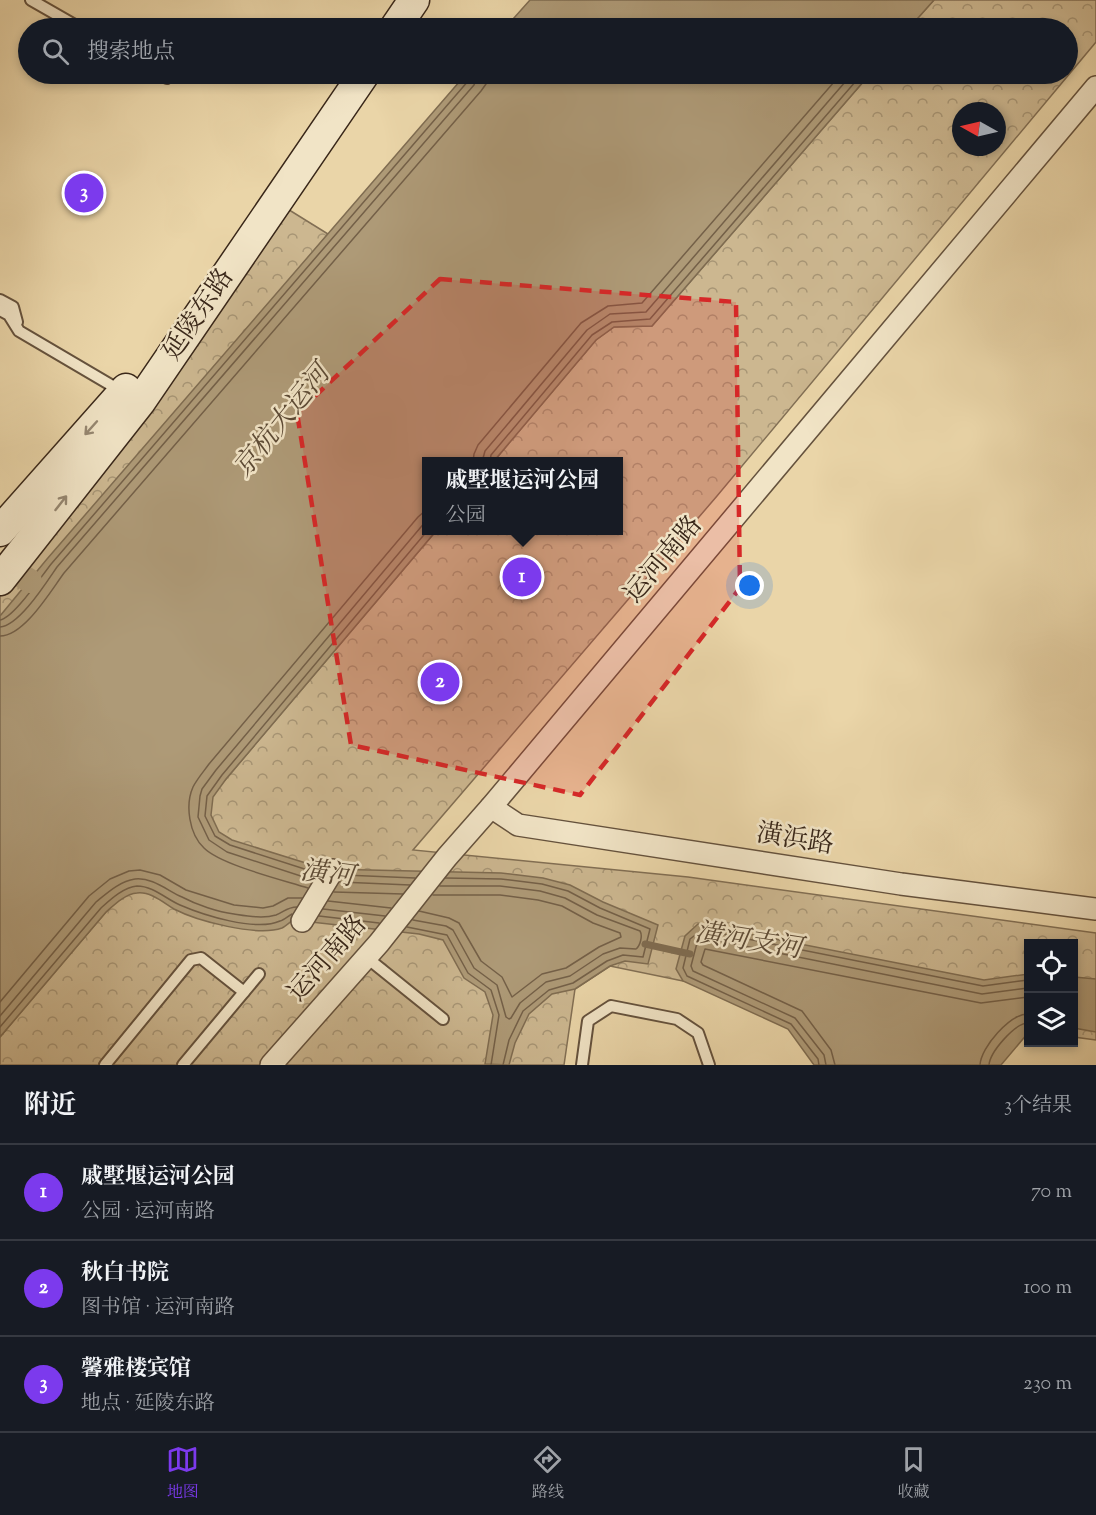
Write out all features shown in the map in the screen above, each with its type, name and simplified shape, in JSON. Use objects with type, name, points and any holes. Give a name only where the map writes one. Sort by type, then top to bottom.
[{"type":"main road","points":[[381,18],[393,0]]},
{"type":"main road","points":[[402,18],[414,0]]},
{"type":"main road","name":"延陵东路","points":[[0,531],[132,397],[338,84]]},
{"type":"main road","name":"延陵东路","points":[[0,580],[25,550],[357,84]]},
{"type":"street","name":"运河南路","points":[[272,1065],[372,950],[447,857],[1096,87]]},
{"type":"street","name":"潢浜路","points":[[491,807],[519,825],[901,884],[1096,909]]},
{"type":"street","points":[[302,921],[333,870]]},
{"type":"lane","points":[[30,0],[62,18]]},
{"type":"lane","points":[[0,300],[13,307],[20,331]]},
{"type":"lane","points":[[0,310],[9,315],[20,331],[132,397]]},
{"type":"lane","points":[[372,950],[443,1019]]},
{"type":"lane","points":[[105,1065],[191,960],[201,958],[244,992]]},
{"type":"lane","points":[[183,1065],[259,974]]},
{"type":"lane","points":[[582,1065],[588,1021],[610,1006],[677,1019],[698,1032],[709,1065]]},
{"type":"highlighted area","points":[[440,279],[736,302],[740,588],[580,795],[351,745],[297,413]]},
{"type":"green space","points":[[934,0],[1096,0],[1096,42],[1078,64],[1078,18],[918,18]]},
{"type":"green space","points":[[861,84],[1061,84],[1006,150],[1006,102],[952,102],[952,156],[1001,156],[717,496],[413,850],[688,877],[1096,933],[1096,1040],[1078,1038],[1078,939],[1024,939],[1024,1029],[683,981],[610,966],[575,989],[564,1065],[0,1065],[0,1037],[106,912],[226,779],[433,535],[623,535],[623,457],[497,457],[596,340],[614,327],[652,326]]},
{"type":"green space","points":[[286,208],[328,234],[0,625],[0,590]]},
{"type":"water","points":[[530,0],[934,0],[918,18],[514,18]]},
{"type":"water","points":[[457,84],[861,84],[652,326],[614,327],[596,340],[497,457],[422,457],[422,535],[433,535],[213,797],[211,815],[219,832],[232,840],[325,869],[501,873],[543,878],[570,885],[603,902],[658,925],[648,964],[625,961],[610,966],[575,989],[552,994],[529,1014],[515,1043],[509,1065],[485,1064],[493,1015],[485,992],[464,978],[443,940],[419,934],[293,920],[282,928],[271,930],[243,929],[184,914],[142,893],[124,898],[106,912],[0,1037],[0,616]]},
{"type":"water","points":[[698,924],[984,980],[1024,975],[1024,1038],[1001,1065],[814,1065],[788,1029],[683,981],[676,969],[685,936]]},
{"type":"water","points":[[1078,977],[1096,979],[1096,1032],[1078,1029]]},
{"type":"waterway","points":[[22,576],[30,581]]},
{"type":"waterway","name":"潢河支河","points":[[645,944],[690,954]]},
{"type":"place","name":"馨雅楼宾馆","points":[[84,193]]},
{"type":"place","name":"戚墅堰运河公园","points":[[522,577]]},
{"type":"place","name":"秋白书院","points":[[440,682]]},
{"type":"water label","name":"京杭大运河","points":[[283,422]]},
{"type":"water label","name":"潢河","points":[[327,875]]}]
